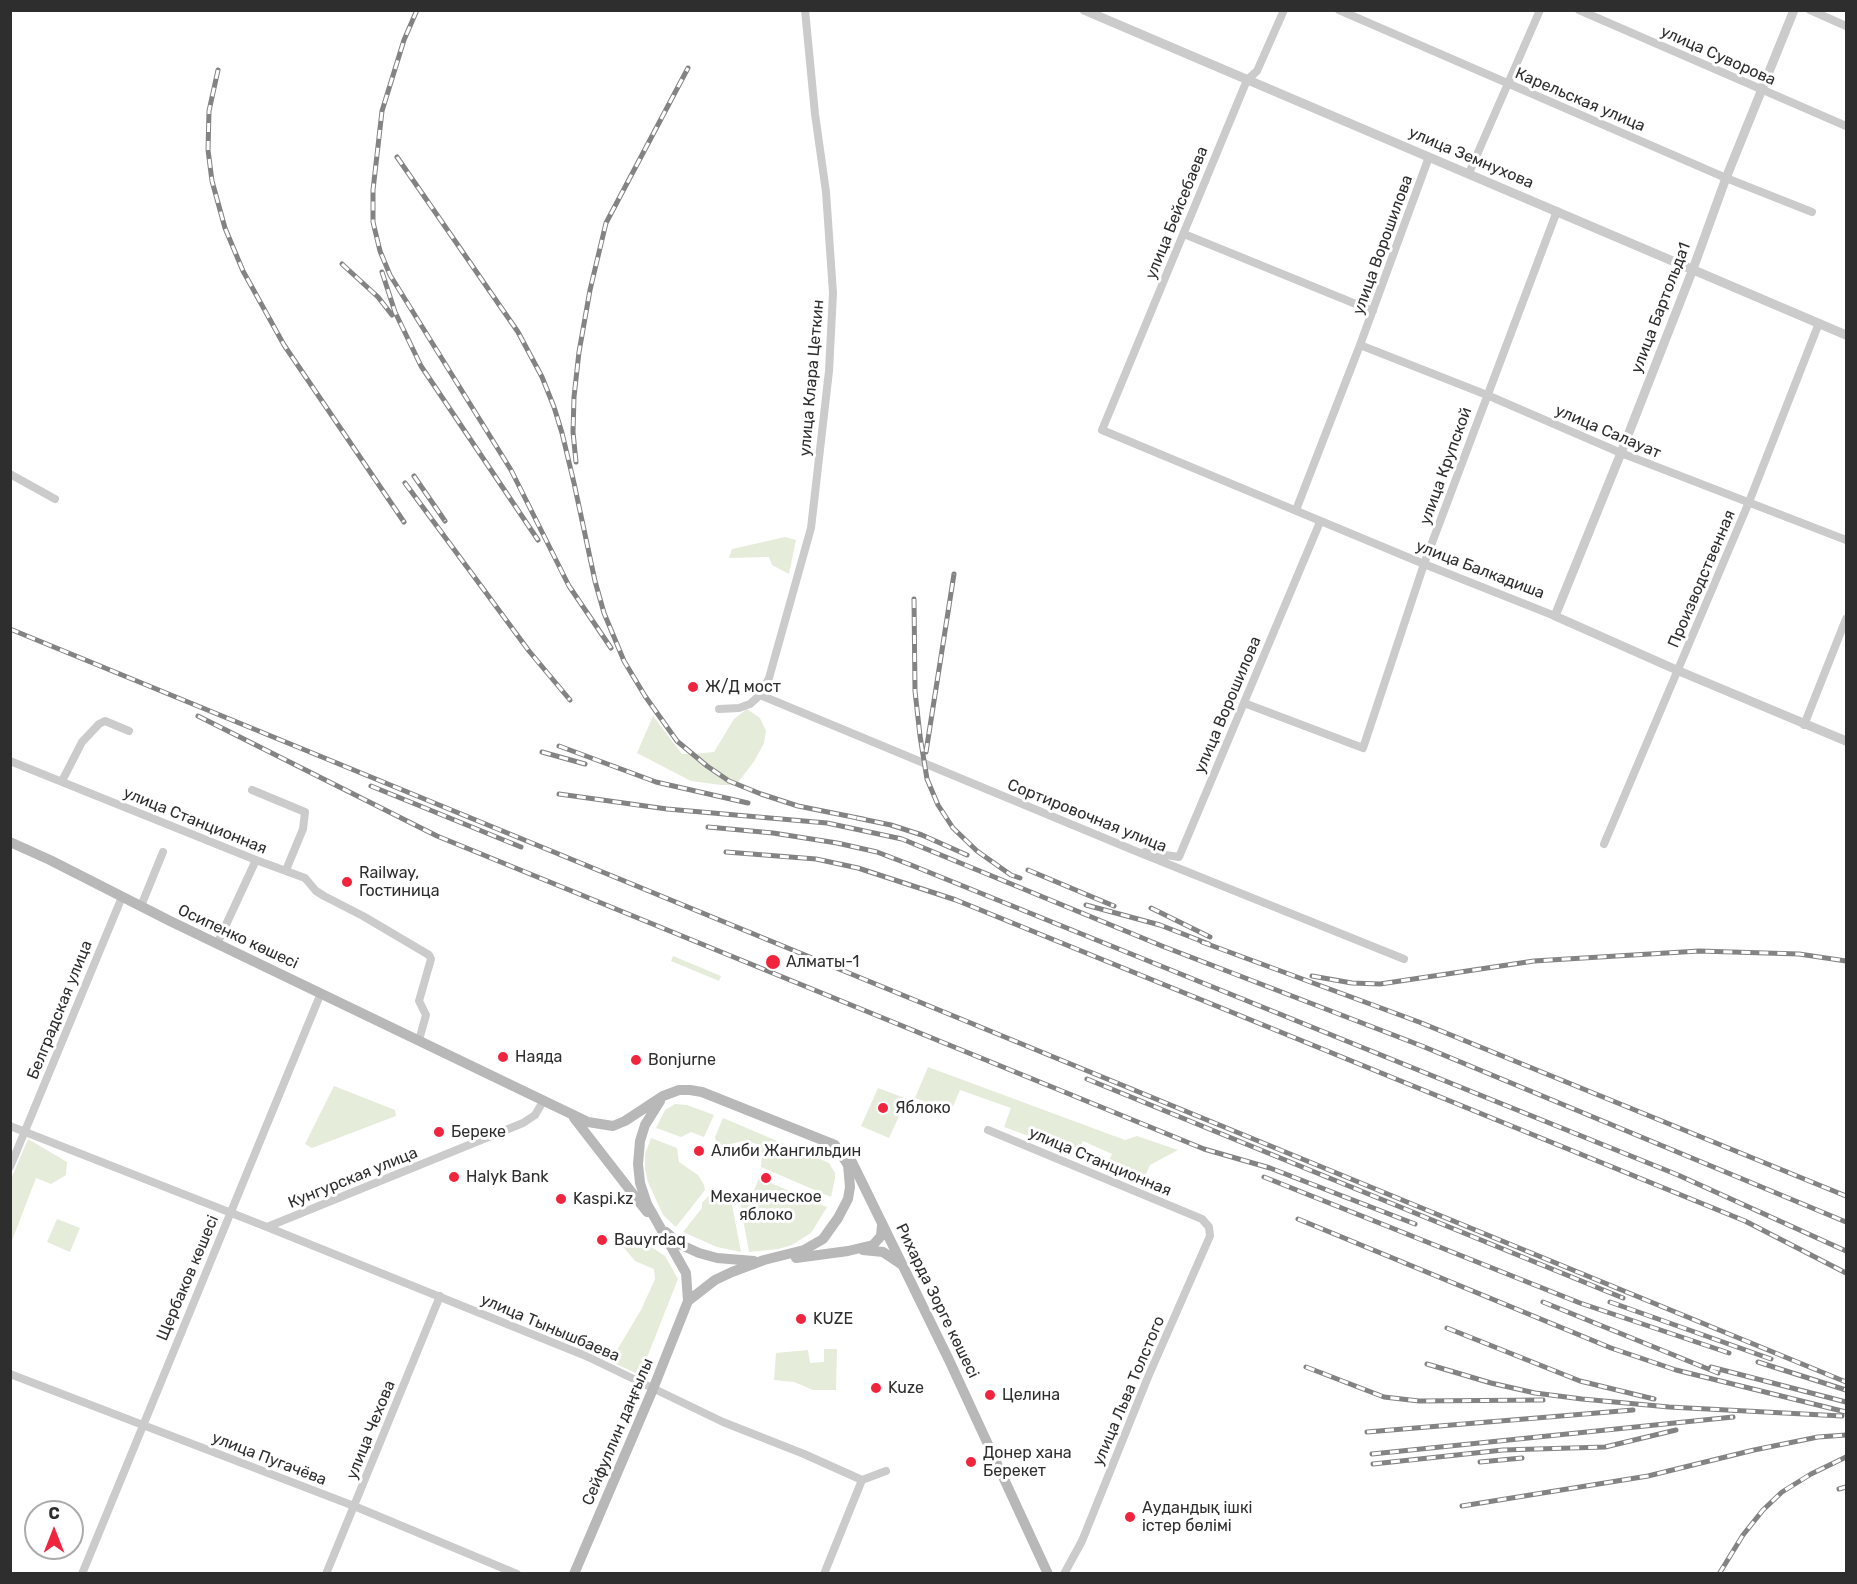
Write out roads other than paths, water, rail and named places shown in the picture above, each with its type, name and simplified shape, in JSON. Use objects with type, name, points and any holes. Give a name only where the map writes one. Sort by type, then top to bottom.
[{"type":"main road","name":"Осипенко көшесі","points":[[10,842],[570,1114]]},
{"type":"main road","points":[[570,1114],[598,1124],[613,1126],[626,1121],[663,1096],[679,1090],[690,1090],[702,1092],[835,1145],[843,1155],[850,1175],[848,1199],[830,1232],[815,1245],[764,1260],[715,1280],[688,1301]]},
{"type":"main road","points":[[658,1225],[646,1204],[640,1183],[638,1153],[645,1125],[663,1096]]},
{"type":"main road","points":[[570,1114],[622,1183],[658,1225],[679,1244],[699,1253],[737,1260],[764,1260],[873,1250],[883,1252],[898,1261],[906,1271]]},
{"type":"main road","name":"Рихарда Зорге көшесі","points":[[835,1145],[851,1160],[882,1222],[1003,1473],[1048,1574]]},
{"type":"main road","points":[[848,1251],[873,1245],[878,1241],[883,1230],[882,1222]]},
{"type":"main road","name":"Сейфуллин даңғылы","points":[[574,1574],[688,1301],[686,1273],[658,1225]]},
{"type":"street","name":"улица Клара Цеткин","points":[[760,696],[769,678],[811,528],[829,360],[833,293],[832,258],[805,10]]},
{"type":"street","name":"улица Земнухова","points":[[1084,10],[1846,334]]},
{"type":"street","name":"улица Бейсебаева","points":[[1102,430],[1247,80],[1257,71],[1284,10]]},
{"type":"street","name":"Карельская улица","points":[[1339,10],[1726,178],[1812,212]]},
{"type":"street","points":[[1469,173],[1540,10]]},
{"type":"street","name":"улица Суворова","points":[[1579,10],[1846,126]]},
{"type":"street","name":"улица Бартольда1","points":[[1555,616],[1794,10]]},
{"type":"street","points":[[1810,10],[1846,26]]},
{"type":"street","name":"улица Ворошилова","points":[[1296,510],[1373,311],[1429,157]]},
{"type":"street","name":"улица Крупской","points":[[1244,703],[1363,748],[1424,564],[1557,211]]},
{"type":"street","points":[[1184,234],[1373,311]]},
{"type":"street","name":"Производственная","points":[[1604,844],[1749,502],[1819,323]]},
{"type":"street","name":"улица Салауат","points":[[1360,345],[1487,395],[1621,453],[1846,540]]},
{"type":"street","name":"улица Балкадиша","points":[[1102,430],[1320,522],[1555,616],[1678,671],[1846,741]]},
{"type":"street","points":[[10,474],[55,498]]},
{"type":"street","name":"улица Ворошилова","points":[[1133,850],[1179,857],[1320,522]]},
{"type":"street","points":[[1804,725],[1846,619]]},
{"type":"street","points":[[718,709],[739,708],[750,704],[760,696]]},
{"type":"street","name":"Сортировочная улица","points":[[760,696],[1404,959]]},
{"type":"street","points":[[62,781],[82,742],[99,724],[105,721],[129,730]]},
{"type":"street","name":"улица Станционная","points":[[10,760],[305,878],[316,891],[363,916],[430,957],[419,1001],[426,1016],[418,1040]]},
{"type":"street","points":[[252,790],[305,812],[303,829],[285,870]]},
{"type":"street","points":[[141,906],[163,852]]},
{"type":"street","points":[[218,944],[256,860]]},
{"type":"street","name":"Белградская улица","points":[[10,1167],[122,897]]},
{"type":"street","name":"Щербаков көшесі","points":[[82,1574],[321,993]]},
{"type":"street","name":"Кунгурская улица","points":[[267,1227],[523,1123],[535,1115],[544,1100]]},
{"type":"street","points":[[10,1126],[267,1227]]},
{"type":"street","name":"улица Станционная","points":[[988,1130],[1202,1219]]},
{"type":"street","name":"улица Льва Толстого","points":[[1064,1574],[1082,1540],[1148,1377],[1210,1236],[1209,1227],[1202,1219]]},
{"type":"street","name":"улица Тынышбаева","points":[[267,1227],[586,1356],[723,1422],[862,1480]]},
{"type":"street","name":"улица Чехова","points":[[326,1574],[440,1296]]},
{"type":"street","name":"улица Пугачёва","points":[[10,1374],[354,1506],[517,1574]]},
{"type":"street","points":[[824,1574],[862,1480],[886,1471]]},
{"type":"railway","points":[[417,10],[404,40],[382,111],[373,190],[373,222],[380,251],[390,275],[511,470],[569,586],[611,648]]},
{"type":"railway","points":[[576,462],[573,432],[579,352],[590,290],[606,223],[688,68]]},
{"type":"railway","points":[[218,70],[209,111],[208,150],[212,181],[225,228],[243,271],[284,345],[404,522]]},
{"type":"railway","points":[[397,157],[518,332],[542,377],[562,433],[604,613],[624,661],[645,696],[677,741],[729,781],[798,806],[863,819]]},
{"type":"railway","points":[[342,264],[378,297],[392,315]]},
{"type":"railway","points":[[382,272],[395,312],[421,366],[538,540]]},
{"type":"railway","points":[[414,476],[445,521]]},
{"type":"railway","points":[[405,483],[529,651],[570,700]]},
{"type":"railway","points":[[926,752],[954,574]]},
{"type":"railway","points":[[914,599],[915,691],[927,779],[938,805],[953,828],[977,851],[1011,875],[1020,878]]},
{"type":"railway","points":[[10,629],[1846,1382]]},
{"type":"railway","points":[[198,716],[437,836],[1204,1149],[1270,1168],[1415,1224]]},
{"type":"railway","points":[[559,746],[656,782],[748,803]]},
{"type":"railway","points":[[542,752],[585,764]]},
{"type":"railway","points":[[371,786],[521,847]]},
{"type":"railway","points":[[559,794],[667,809],[827,823],[902,839],[1162,946],[1422,1046],[1846,1222]]},
{"type":"railway","points":[[857,818],[891,825],[922,835],[967,855]]},
{"type":"railway","points":[[708,827],[773,833],[877,852],[1678,1175],[1846,1251]]},
{"type":"railway","points":[[726,852],[816,859],[858,868],[956,900],[1745,1221],[1846,1273]]},
{"type":"railway","points":[[1028,870],[1114,906]]},
{"type":"railway","points":[[1086,905],[1160,925],[1209,944]]},
{"type":"railway","points":[[1151,908],[1210,937]]},
{"type":"railway","points":[[1202,942],[1419,1022],[1846,1196]]},
{"type":"railway","points":[[1312,976],[1352,983],[1380,984],[1534,961],[1699,951],[1799,954],[1846,961]]},
{"type":"railway","points":[[1087,1079],[1623,1298]]},
{"type":"railway","points":[[1264,1177],[1580,1303],[1729,1353]]},
{"type":"railway","points":[[1298,1219],[1611,1348],[1676,1370],[1846,1412]]},
{"type":"railway","points":[[1543,1302],[1718,1373]]},
{"type":"railway","points":[[1610,1302],[1771,1359]]},
{"type":"railway","points":[[1447,1328],[1580,1381],[1654,1399]]},
{"type":"railway","points":[[1758,1362],[1846,1390]]},
{"type":"railway","points":[[1427,1364],[1535,1393],[1582,1399],[1669,1407],[1842,1416]]},
{"type":"railway","points":[[1306,1367],[1384,1397],[1419,1401],[1543,1400]]},
{"type":"railway","points":[[1711,1367],[1846,1402]]},
{"type":"railway","points":[[1367,1432],[1633,1410]]},
{"type":"railway","points":[[1372,1454],[1733,1417]]},
{"type":"railway","points":[[1373,1464],[1503,1450],[1605,1447],[1676,1430]]},
{"type":"railway","points":[[1462,1506],[1648,1476],[1754,1450],[1818,1437],[1846,1435]]},
{"type":"railway","points":[[1719,1574],[1743,1535],[1763,1510],[1782,1492],[1811,1474],[1846,1457]]},
{"type":"railway","points":[[1480,1462],[1522,1458]]},
{"type":"railway","points":[[1839,1489],[1846,1487]]},
{"type":"place","name":"Ж/Д мост","points":[[693,687]]},
{"type":"place","name":"Railway, Гостиница","points":[[347,882]]},
{"type":"place","name":"Алматы-1","points":[[773,962]]},
{"type":"place","name":"Наяда","points":[[503,1057]]},
{"type":"place","name":"Bonjurne","points":[[636,1060]]},
{"type":"place","name":"Яблоко","points":[[883,1108]]},
{"type":"place","name":"Береке","points":[[439,1132]]},
{"type":"place","name":"Алиби Жангильдин","points":[[699,1151]]},
{"type":"place","name":"Halyk Bank","points":[[454,1177]]},
{"type":"place","name":"Механическое яблоко","points":[[766,1178]]},
{"type":"place","name":"Kaspi.kz","points":[[561,1199]]},
{"type":"place","name":"Bauyrdaq","points":[[602,1240]]},
{"type":"place","name":"KUZE","points":[[801,1319]]},
{"type":"place","name":"Kuze","points":[[876,1388]]},
{"type":"place","name":"Целина","points":[[990,1395]]},
{"type":"place","name":"Донер хана Берекет","points":[[971,1462]]},
{"type":"place","name":"Аудандық ішкі істер бөлімі","points":[[1130,1517]]}]
